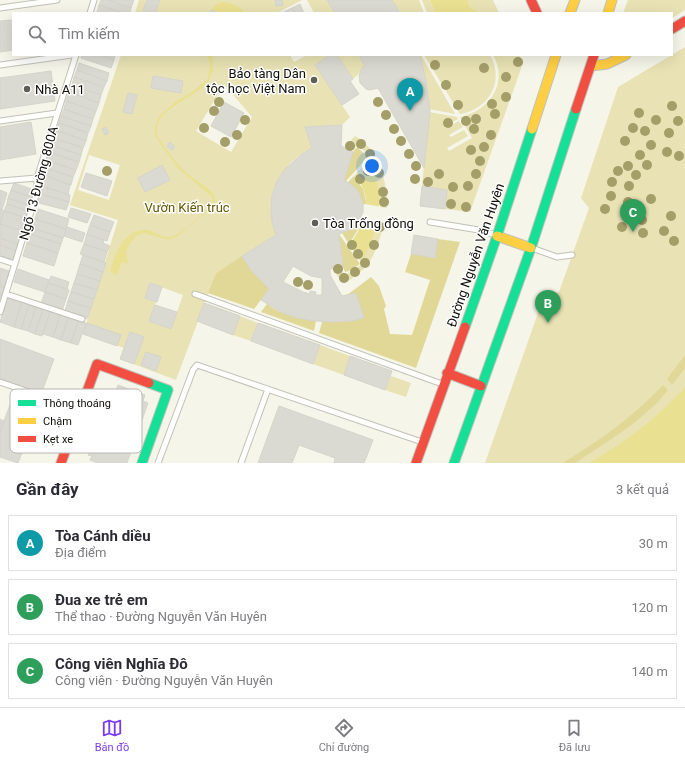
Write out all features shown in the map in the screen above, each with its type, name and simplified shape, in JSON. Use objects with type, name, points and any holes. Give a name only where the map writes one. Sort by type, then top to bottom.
[{"type":"main road","points":[[531,0],[537,12]]},
{"type":"main road","points":[[570,12],[575,0]]},
{"type":"main road","points":[[608,12],[612,0]]},
{"type":"main road","points":[[673,27],[685,21]]},
{"type":"main road","name":"Đường Nguyễn Văn Huyên","points":[[416,463],[497,236],[556,56]]},
{"type":"main road","points":[[454,463],[531,248],[594,56]]},
{"type":"main road","points":[[591,66],[607,64],[624,56]]},
{"type":"main road","points":[[497,236],[531,248]]},
{"type":"main road","points":[[88,389],[97,364],[168,390],[142,463]]},
{"type":"main road","points":[[447,373],[481,386]]},
{"type":"main road","points":[[61,463],[65,453]]},
{"type":"lane","points":[[0,8],[57,0]]},
{"type":"lane","points":[[90,12],[94,0]]},
{"type":"lane","points":[[0,65],[65,56]]},
{"type":"lane","name":"Ngõ 13 Đường 800A","points":[[0,312],[37,192],[38,178],[57,113],[76,56]]},
{"type":"lane","points":[[0,121],[57,113]]},
{"type":"lane","points":[[0,181],[38,178]]},
{"type":"lane","points":[[430,222],[479,230],[497,236]]},
{"type":"lane","points":[[531,248],[557,257],[572,255]]},
{"type":"lane","points":[[0,259],[15,264]]},
{"type":"lane","points":[[6,294],[82,318]]},
{"type":"lane","points":[[195,294],[443,384]]},
{"type":"lane","points":[[158,463],[193,370],[197,365],[423,442]]},
{"type":"lane","points":[[0,382],[20,389]]},
{"type":"lane","points":[[242,463],[268,388]]},
{"type":"green space","points":[[139,0],[302,0],[279,12],[135,12]]},
{"type":"green space","points":[[307,0],[327,0],[334,12],[313,12]]},
{"type":"green space","points":[[392,0],[419,0],[424,12],[399,12]]},
{"type":"green space","points":[[422,0],[430,0],[435,12],[427,12]]},
{"type":"green space","points":[[468,0],[493,0],[499,12],[474,11],[471,10]]},
{"type":"green space","points":[[628,0],[685,0],[685,10],[673,17],[673,12],[623,12]]},
{"type":"green space","points":[[685,47],[685,463],[485,463],[543,299],[559,292],[589,208],[581,198],[618,87],[670,56],[673,56],[673,54]]},
{"type":"green space","name":"Vườn Kiến trúc","points":[[121,56],[291,56],[294,62],[305,56],[328,56],[315,65],[350,117],[342,125],[305,127],[312,148],[289,164],[281,174],[272,196],[272,221],[276,235],[216,273],[176,380],[120,359],[124,348],[83,334],[118,220],[70,205]],"holes":[[[224,84],[252,117],[231,152],[196,131]],[[89,155],[120,165],[109,200],[78,190]],[[150,283],[183,295],[171,329],[149,321],[156,302],[145,298]]]},
{"type":"green space","points":[[338,56],[360,56],[365,66],[353,79]]},
{"type":"green space","points":[[420,56],[455,114],[429,109],[426,81]]},
{"type":"green space","points":[[425,56],[490,56],[496,74],[492,92],[479,106],[460,114]]},
{"type":"green space","points":[[493,56],[520,56],[523,63],[470,212],[445,209],[447,190],[422,186],[429,112],[457,117],[458,119],[445,126],[446,128],[459,121],[463,127],[449,135],[451,137],[464,130],[468,136],[447,148],[449,151],[472,138],[460,117],[480,109],[493,94],[499,76]]},
{"type":"green space","points":[[355,136],[363,141],[373,152],[370,156],[359,146],[353,147],[351,150],[345,147]]},
{"type":"green space","points":[[374,155],[384,180],[387,208],[380,207],[378,185],[374,168],[360,182],[354,176]]},
{"type":"green space","points":[[378,222],[384,223],[381,235],[377,247],[365,268],[349,244],[352,241],[363,259]]},
{"type":"green space","points":[[361,265],[364,269],[350,280],[342,283],[333,269],[341,268],[342,272],[347,274]]},
{"type":"green space","points":[[240,316],[258,323],[251,341],[233,335]]},
{"type":"green space","points":[[320,345],[350,356],[344,375],[313,364]]},
{"type":"green space","points":[[391,376],[411,383],[406,397],[385,390]]},
{"type":"shaded area","points":[[430,0],[468,0],[470,7],[478,12],[435,12]]},
{"type":"shaded area","points":[[221,2],[235,5],[243,10],[243,12],[211,12],[215,5]]},
{"type":"shaded area","points":[[207,56],[212,56],[213,68],[210,78],[205,85],[170,109],[163,116],[158,124],[157,133],[170,155],[177,163],[189,175],[213,194],[215,204],[178,236],[169,240],[144,233],[137,235],[130,243],[126,252],[128,264],[122,262],[117,275],[110,272],[117,251],[131,234],[145,230],[166,237],[174,236],[180,233],[206,210],[213,200],[211,196],[178,168],[155,134],[155,127],[159,117],[175,102],[192,92],[208,79],[210,64]]},
{"type":"shaded area","points":[[356,148],[368,157],[346,181],[344,181],[353,152]]},
{"type":"shaded area","points":[[374,167],[379,191],[379,214],[369,248],[363,259],[352,241],[361,226],[366,213],[366,198],[360,182]]},
{"type":"shaded area","points":[[354,176],[363,189],[367,205],[363,204],[359,192],[348,182]]},
{"type":"shaded area","points":[[361,219],[364,220],[349,244],[342,233],[352,229]]},
{"type":"shaded area","points":[[339,234],[360,264],[345,272],[343,267]]},
{"type":"shaded area","points":[[438,239],[460,242],[416,368],[319,333],[322,322],[352,321],[364,318],[356,294],[347,295],[371,277],[379,286],[386,306],[384,309],[390,334],[412,335],[430,280],[405,272],[411,254]]},
{"type":"shaded area","points":[[242,256],[250,269],[269,289],[254,309],[208,293],[216,273]]},
{"type":"shaded area","points":[[267,304],[278,311],[316,321],[314,331],[261,312]]},
{"type":"shaded area","points":[[685,355],[685,368],[672,385],[667,379]]},
{"type":"shaded area","points":[[663,385],[668,390],[656,404],[634,423],[575,463],[563,463],[590,446],[628,418]]},
{"type":"shaded area","points":[[685,387],[685,463],[590,463],[616,447],[640,429],[664,409]]},
{"type":"pier","points":[[365,204],[382,207],[380,223],[362,219]]},
{"type":"building","points":[[101,0],[107,0],[131,8],[130,12],[120,12],[99,5]]},
{"type":"building","points":[[107,0],[134,0],[131,8]]},
{"type":"building","points":[[147,0],[160,0],[155,12],[142,12]]},
{"type":"building","points":[[275,0],[282,0],[283,5],[276,6]]},
{"type":"building","points":[[327,0],[392,0],[399,12],[334,12]]},
{"type":"building","points":[[300,4],[304,12],[294,12],[292,8]]},
{"type":"building","points":[[99,5],[120,12],[97,12]]},
{"type":"building","points":[[292,8],[294,12],[283,12]]},
{"type":"building","points":[[12,20],[12,50],[0,52],[0,21]]},
{"type":"building","points":[[82,56],[103,56],[114,60],[111,68],[81,58]]},
{"type":"building","points":[[103,56],[115,56],[114,60]]},
{"type":"building","points":[[328,56],[338,56],[353,79],[350,81],[359,94],[342,105],[315,65]]},
{"type":"building","points":[[360,56],[420,56],[426,81],[430,111],[424,168],[378,88],[370,90],[366,89],[360,83],[359,75],[362,68],[365,66]]},
{"type":"building","points":[[79,63],[109,73],[107,81],[77,70]]},
{"type":"building","points":[[77,70],[107,81],[104,87],[74,77]]},
{"type":"building","name":"Nhà A11","points":[[51,71],[55,101],[0,109],[0,78]]},
{"type":"building","points":[[153,76],[183,81],[181,93],[151,88]]},
{"type":"building","points":[[74,77],[104,87],[101,95],[72,85]]},
{"type":"building","points":[[72,85],[101,95],[99,103],[69,92]]},
{"type":"building","points":[[69,92],[99,103],[96,111],[66,101]]},
{"type":"building","points":[[128,93],[137,95],[132,114],[123,112]]},
{"type":"building","points":[[66,101],[96,111],[93,119],[64,109]]},
{"type":"building","points":[[224,102],[244,113],[231,137],[211,126]]},
{"type":"building","points":[[64,109],[93,119],[91,126],[61,116]]},
{"type":"building","points":[[61,116],[91,126],[88,133],[59,123]]},
{"type":"building","points":[[31,122],[36,154],[0,160],[0,127]]},
{"type":"building","points":[[59,123],[88,133],[86,141],[56,130]]},
{"type":"building","name":"Tòa Trống đồng","points":[[342,125],[341,146],[353,152],[344,180],[359,192],[363,204],[363,212],[357,224],[352,229],[339,234],[343,267],[330,269],[330,275],[342,296],[356,293],[364,318],[352,321],[316,321],[297,318],[281,312],[261,300],[269,289],[250,269],[242,256],[276,235],[272,222],[272,195],[277,181],[285,169],[302,154],[312,148],[305,127]],"holes":[[[293,266],[311,276],[322,278],[322,295],[315,295],[316,292],[310,291],[310,294],[303,292],[283,282]]]},
{"type":"building","points":[[106,127],[109,133],[105,135],[102,129]]},
{"type":"building","points":[[56,130],[86,141],[83,148],[53,138]]},
{"type":"building","points":[[53,138],[83,148],[81,155],[51,145]]},
{"type":"building","points":[[170,142],[175,147],[172,150],[167,146]]},
{"type":"building","points":[[51,145],[81,155],[79,162],[49,152]]},
{"type":"building","points":[[49,152],[79,162],[76,170],[46,160]]},
{"type":"building","points":[[46,160],[76,170],[73,177],[43,167]]},
{"type":"building","points":[[162,165],[170,180],[145,192],[138,178]]},
{"type":"building","points":[[43,167],[73,177],[71,185],[41,174]]},
{"type":"building","points":[[86,173],[112,181],[107,196],[81,187]]},
{"type":"building","points":[[43,175],[70,185],[68,194],[40,186]]},
{"type":"building","points":[[14,183],[37,191],[34,198],[11,190]]},
{"type":"building","points":[[40,186],[70,195],[69,202],[38,193]]},
{"type":"building","points":[[422,186],[447,190],[445,209],[420,206]]},
{"type":"building","points":[[0,190],[7,193],[2,210],[0,209]]},
{"type":"building","points":[[11,190],[34,198],[32,206],[8,198]]},
{"type":"building","points":[[38,193],[69,202],[66,210],[35,202]]},
{"type":"building","points":[[8,198],[32,206],[30,212],[7,204]]},
{"type":"building","points":[[7,204],[30,212],[27,218],[4,211]]},
{"type":"building","points":[[71,208],[91,214],[87,223],[68,217]]},
{"type":"building","points":[[0,209],[4,211],[0,223]]},
{"type":"building","points":[[38,209],[69,219],[66,229],[35,219]]},
{"type":"building","points":[[4,211],[27,218],[23,231],[0,224]]},
{"type":"building","points":[[94,215],[114,222],[110,232],[90,225]]},
{"type":"building","points":[[35,219],[66,229],[63,238],[32,228]]},
{"type":"building","points":[[0,224],[23,231],[19,245],[0,238]]},
{"type":"building","points":[[90,225],[110,232],[107,241],[87,234]]},
{"type":"building","points":[[67,227],[85,233],[82,242],[64,236]]},
{"type":"building","points":[[32,228],[63,238],[61,244],[30,234]]},
{"type":"building","points":[[30,234],[61,244],[58,253],[27,243]]},
{"type":"building","points":[[87,234],[104,240],[103,243],[110,246],[107,252],[84,244]]},
{"type":"building","points":[[414,235],[438,239],[435,258],[411,254]]},
{"type":"building","points":[[0,238],[19,245],[17,251],[0,245]]},
{"type":"building","points":[[27,243],[58,253],[54,266],[23,256]]},
{"type":"building","points":[[84,244],[107,252],[104,262],[80,254]]},
{"type":"building","points":[[0,245],[17,251],[13,261],[0,257]]},
{"type":"building","points":[[83,255],[106,263],[103,272],[80,264]]},
{"type":"building","points":[[80,264],[103,272],[100,281],[77,274]]},
{"type":"building","points":[[0,268],[12,272],[6,288],[0,286]]},
{"type":"building","points":[[18,269],[49,280],[45,292],[14,282]]},
{"type":"building","points":[[77,274],[100,281],[97,290],[74,283]]},
{"type":"building","points":[[51,276],[69,282],[67,289],[48,283]]},
{"type":"building","points":[[48,283],[69,290],[66,299],[45,292]]},
{"type":"building","points":[[74,283],[97,290],[94,299],[71,292]]},
{"type":"building","points":[[150,283],[162,287],[157,302],[145,298]]},
{"type":"building","points":[[0,286],[6,288],[0,305]]},
{"type":"building","points":[[45,292],[66,299],[62,311],[41,304]]},
{"type":"building","points":[[71,292],[94,299],[91,308],[68,301]]},
{"type":"building","points":[[8,298],[22,302],[14,327],[0,322]]},
{"type":"building","points":[[68,301],[91,308],[87,319],[65,311]]},
{"type":"building","points":[[22,302],[29,305],[21,329],[14,327]]},
{"type":"building","points":[[204,303],[240,316],[233,335],[197,321]]},
{"type":"building","points":[[29,305],[36,307],[28,331],[21,329]]},
{"type":"building","points":[[155,305],[177,312],[171,329],[149,321]]},
{"type":"building","points":[[36,307],[43,309],[35,334],[28,331]]},
{"type":"building","points":[[43,309],[50,312],[42,336],[35,334]]},
{"type":"building","points":[[50,312],[60,315],[53,337],[43,334]]},
{"type":"building","points":[[60,315],[68,318],[61,340],[53,337]]},
{"type":"building","points":[[68,318],[78,321],[71,343],[61,340]]},
{"type":"building","points":[[78,321],[86,323],[78,345],[71,343]]},
{"type":"building","points":[[87,323],[121,335],[117,346],[83,334]]},
{"type":"building","points":[[258,323],[320,345],[313,364],[251,341]]},
{"type":"building","points":[[130,332],[144,337],[134,364],[120,359]]},
{"type":"building","points":[[0,339],[54,359],[43,389],[27,389],[0,379]]},
{"type":"building","points":[[146,352],[161,357],[156,371],[141,365]]},
{"type":"building","points":[[350,356],[392,371],[385,390],[344,375]]},
{"type":"building","points":[[118,385],[129,389],[117,389]]},
{"type":"building","points":[[142,394],[145,395],[143,401],[148,403],[142,420]]},
{"type":"building","points":[[10,405],[10,453],[22,453],[18,463],[0,457],[0,432]]},
{"type":"building","points":[[279,406],[373,440],[364,463],[334,463],[335,458],[299,445],[292,463],[258,463]]},
{"type":"building","points":[[0,419],[4,421],[0,432]]},
{"type":"building","points":[[89,453],[130,453],[127,463],[98,463],[90,460],[92,456],[88,455]]},
{"type":"traffic: fast","points":[[454,463],[531,248],[576,109]]},
{"type":"traffic: fast","points":[[465,327],[532,129]]},
{"type":"traffic: fast","points":[[142,463],[168,390],[149,383]]},
{"type":"traffic: slow","points":[[570,12],[575,0]]},
{"type":"traffic: slow","points":[[608,12],[612,0]]},
{"type":"traffic: slow","points":[[532,129],[556,56]]},
{"type":"traffic: slow","points":[[591,66],[607,64],[624,56]]},
{"type":"traffic: slow","points":[[497,236],[531,248]]},
{"type":"traffic: jam","points":[[531,0],[537,12]]},
{"type":"traffic: jam","points":[[673,28],[685,21]]},
{"type":"traffic: jam","points":[[576,109],[594,56]]},
{"type":"traffic: jam","points":[[416,463],[465,327]]},
{"type":"traffic: jam","points":[[88,389],[97,364],[149,383]]},
{"type":"traffic: jam","points":[[447,373],[481,386]]},
{"type":"traffic: jam","points":[[61,463],[65,453]]},
{"type":"place","name":"Bảo tàng Dân tộc học Việt Nam","points":[[314,80]]},
{"type":"place","name":"Nhà A11","points":[[27,89]]},
{"type":"place","name":"Tòa Cánh diều","points":[[410,111]]},
{"type":"place","name":"Tòa Trống đồng","points":[[315,223]]},
{"type":"place","name":"Công viên Nghĩa Đô","points":[[633,232]]},
{"type":"place","name":"Đua xe trẻ em","points":[[548,323]]}]
